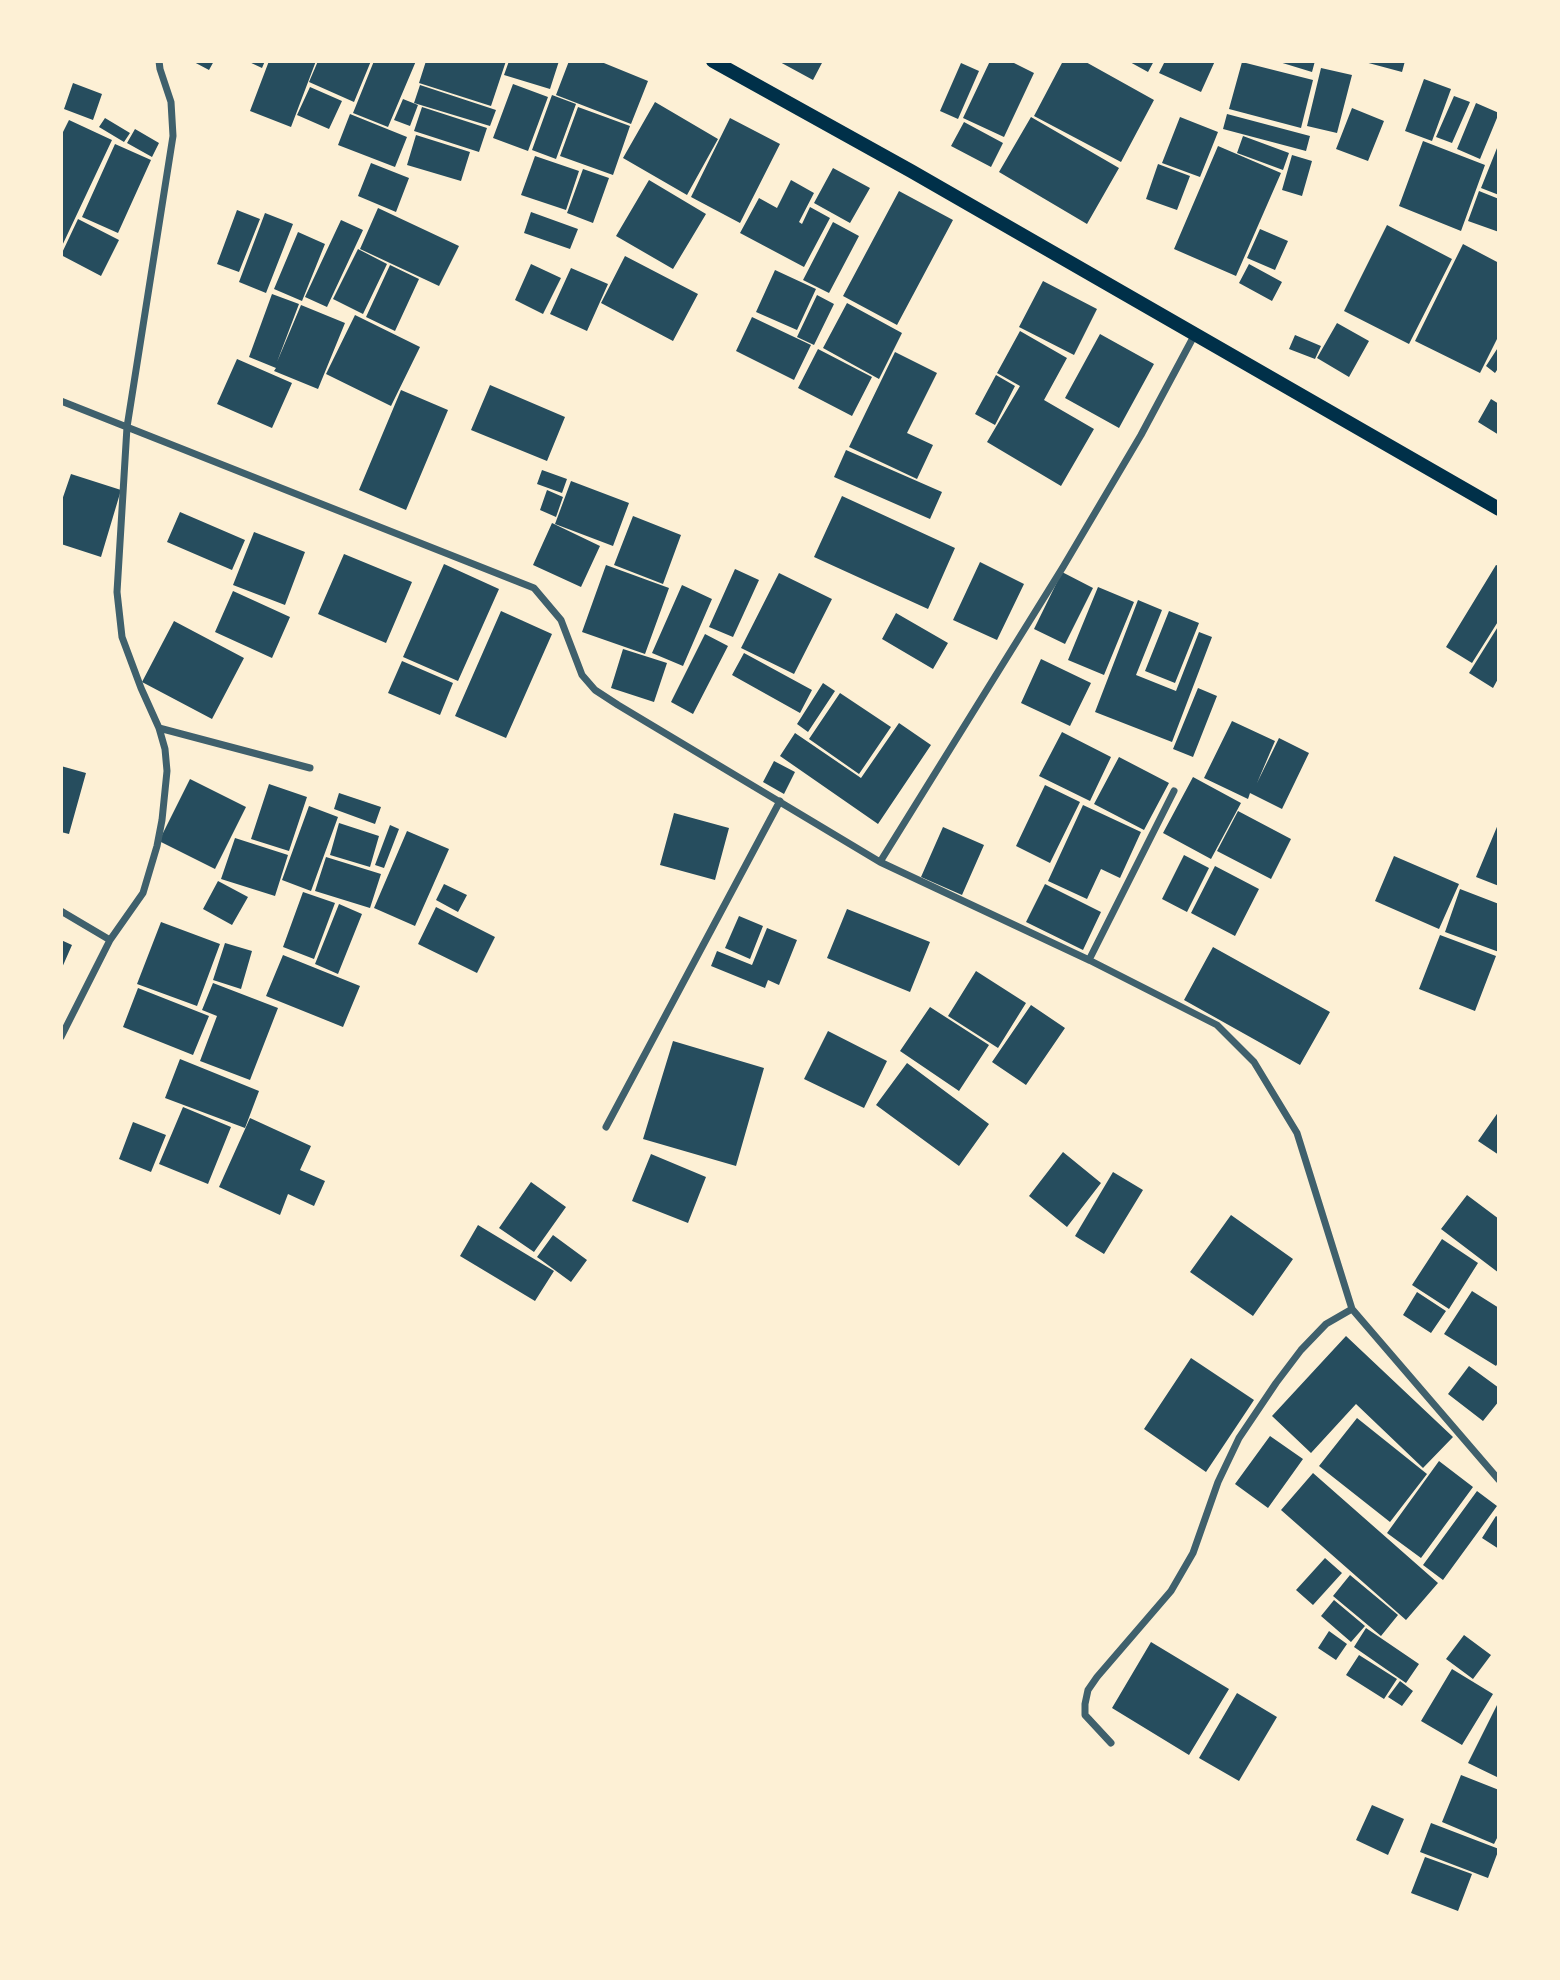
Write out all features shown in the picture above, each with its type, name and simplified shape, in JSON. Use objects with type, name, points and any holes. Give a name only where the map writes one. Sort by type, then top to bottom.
[{"type":"main road","points":[[713,61],[911,171],[1499,509]]},
{"type":"street","points":[[61,1037],[110,940],[142,892],[157,846],[167,771],[159,728],[122,637],[117,592],[127,427],[173,136],[171,102],[159,61]]},
{"type":"street","points":[[880,862],[1077,543],[1141,435],[1195,334]]},
{"type":"street","points":[[61,401],[534,588],[561,620],[582,675],[595,690],[880,862],[1089,960],[1217,1025],[1254,1062],[1297,1133],[1352,1309],[1499,1480]]},
{"type":"street","points":[[159,728],[310,768]]},
{"type":"street","points":[[1089,960],[1174,791]]},
{"type":"street","points":[[607,1127],[780,801]]},
{"type":"street","points":[[61,911],[110,940]]},
{"type":"street","points":[[1111,1742],[1085,1715],[1088,1690],[1171,1591],[1193,1553],[1218,1482],[1239,1438],[1276,1383],[1301,1350],[1326,1324],[1352,1309]]},
{"type":"building","points":[[192,61],[214,61],[209,70]]},
{"type":"building","points":[[247,61],[265,61],[262,68]]},
{"type":"building","points":[[269,61],[316,61],[291,127],[250,111]]},
{"type":"building","points":[[318,61],[371,61],[354,102],[309,82]]},
{"type":"building","points":[[374,61],[416,61],[388,127],[353,113]]},
{"type":"building","points":[[426,61],[506,61],[491,106],[419,83]]},
{"type":"building","points":[[509,61],[559,61],[550,89],[504,75]]},
{"type":"building","points":[[569,61],[599,61],[648,81],[631,124],[556,95]]},
{"type":"building","points":[[778,61],[823,61],[813,80]]},
{"type":"building","points":[[990,61],[1010,61],[1034,73],[1004,137],[963,118]]},
{"type":"building","points":[[1063,61],[1084,61],[1154,100],[1121,162],[1034,116]]},
{"type":"building","points":[[1128,61],[1154,61],[1148,72]]},
{"type":"building","points":[[1165,61],[1215,61],[1201,92],[1159,73]]},
{"type":"building","points":[[1276,61],[1315,61],[1312,72]]},
{"type":"building","points":[[1361,61],[1405,61],[1402,72]]},
{"type":"building","points":[[1242,62],[1313,80],[1301,128],[1229,109]]},
{"type":"building","points":[[961,63],[979,71],[958,119],[940,111]]},
{"type":"building","points":[[1321,68],[1352,75],[1337,133],[1307,126]]},
{"type":"building","points":[[1424,79],[1451,89],[1432,141],[1405,131]]},
{"type":"building","points":[[73,83],[102,94],[93,120],[64,109]]},
{"type":"building","points":[[513,84],[548,97],[528,151],[493,138]]},
{"type":"building","points":[[420,85],[496,110],[490,126],[414,103]]},
{"type":"building","points":[[310,87],[342,101],[329,129],[297,115]]},
{"type":"building","points":[[552,95],[576,104],[556,159],[532,150]]},
{"type":"building","points":[[1454,96],[1470,102],[1452,143],[1436,137]]},
{"type":"building","points":[[403,99],[418,105],[410,126],[394,120]]},
{"type":"building","points":[[655,102],[718,139],[687,195],[623,158]]},
{"type":"building","points":[[1476,103],[1499,113],[1480,159],[1457,149]]},
{"type":"building","points":[[422,107],[487,128],[479,152],[414,131]]},
{"type":"building","points":[[578,107],[630,126],[613,175],[560,156]]},
{"type":"building","points":[[1352,108],[1384,121],[1368,161],[1336,149]]},
{"type":"building","points":[[350,114],[407,137],[395,167],[338,145]]},
{"type":"building","points":[[1227,114],[1310,136],[1306,151],[1223,129]]},
{"type":"building","points":[[1031,117],[1119,168],[1087,224],[999,172]]},
{"type":"building","points":[[1180,117],[1218,132],[1200,177],[1162,163]]},
{"type":"building","points":[[105,118],[130,133],[124,142],[99,127]]},
{"type":"building","points":[[730,118],[780,144],[740,223],[691,197]]},
{"type":"building","points":[[69,120],[112,140],[61,248],[61,136]]},
{"type":"building","points":[[964,122],[1003,143],[991,167],[951,146]]},
{"type":"building","points":[[135,129],[159,143],[152,157],[127,143]]},
{"type":"building","points":[[416,135],[470,152],[461,181],[407,165]]},
{"type":"building","points":[[1243,136],[1289,153],[1283,170],[1237,153]]},
{"type":"building","points":[[1423,141],[1485,165],[1461,231],[1399,206]]},
{"type":"building","points":[[1499,143],[1499,195],[1481,188]]},
{"type":"building","points":[[115,144],[151,160],[118,233],[82,217]]},
{"type":"building","points":[[1218,146],[1281,173],[1236,276],[1174,249]]},
{"type":"building","points":[[1292,155],[1312,161],[1302,196],[1282,190]]},
{"type":"building","points":[[535,156],[579,171],[566,210],[521,195]]},
{"type":"building","points":[[371,163],[409,178],[396,212],[358,196]]},
{"type":"building","points":[[1158,164],[1190,176],[1177,210],[1146,199]]},
{"type":"building","points":[[833,168],[870,188],[850,223],[814,203]]},
{"type":"building","points":[[583,169],[609,178],[593,223],[567,213]]},
{"type":"building","points":[[649,180],[706,214],[673,269],[616,236]]},
{"type":"building","points":[[791,180],[814,193],[799,222],[802,224],[810,207],[830,218],[804,267],[740,233],[759,198],[777,208]]},
{"type":"building","points":[[899,191],[953,220],[897,325],[843,296]]},
{"type":"building","points":[[1479,191],[1499,199],[1499,232],[1468,221]]},
{"type":"building","points":[[378,208],[459,246],[439,286],[360,249]]},
{"type":"building","points":[[237,210],[260,219],[239,272],[217,264]]},
{"type":"building","points":[[531,212],[578,229],[570,249],[524,233]]},
{"type":"building","points":[[265,213],[293,224],[266,293],[239,282]]},
{"type":"building","points":[[78,219],[119,240],[101,276],[61,255]]},
{"type":"building","points":[[341,220],[363,230],[327,307],[305,297]]},
{"type":"building","points":[[833,222],[859,236],[829,293],[803,280]]},
{"type":"building","points":[[1387,225],[1452,259],[1409,344],[1344,311]]},
{"type":"building","points":[[1260,229],[1288,241],[1275,270],[1247,258]]},
{"type":"building","points":[[298,232],[325,244],[302,301],[274,289]]},
{"type":"building","points":[[1463,244],[1499,263],[1499,335],[1480,373],[1415,341]]},
{"type":"building","points":[[358,249],[387,264],[363,314],[333,299]]},
{"type":"building","points":[[625,256],[698,294],[673,341],[601,303]]},
{"type":"building","points":[[531,264],[561,278],[543,314],[515,300]]},
{"type":"building","points":[[1249,264],[1282,282],[1272,301],[1239,283]]},
{"type":"building","points":[[390,265],[419,279],[395,331],[366,317]]},
{"type":"building","points":[[571,268],[608,284],[587,331],[550,314]]},
{"type":"building","points":[[775,270],[816,289],[797,330],[756,312]]},
{"type":"building","points":[[1043,281],[1097,309],[1074,355],[1019,327]]},
{"type":"building","points":[[272,294],[299,304],[277,362],[301,305],[345,323],[318,389],[274,371],[276,368],[249,357]]},
{"type":"building","points":[[817,295],[834,304],[814,345],[797,337]]},
{"type":"building","points":[[847,303],[902,333],[879,379],[823,348]]},
{"type":"building","points":[[355,315],[420,347],[391,406],[326,374]]},
{"type":"building","points":[[752,317],[811,345],[794,380],[736,351]]},
{"type":"building","points":[[1337,323],[1369,341],[1349,377],[1317,358]]},
{"type":"building","points":[[1020,331],[1067,358],[1044,400],[1094,429],[1061,486],[987,442],[1020,386],[997,373]]},
{"type":"building","points":[[1100,334],[1154,364],[1119,428],[1065,398]]},
{"type":"building","points":[[1295,335],[1321,346],[1315,359],[1289,349]]},
{"type":"building","points":[[1499,346],[1499,367],[1495,373],[1486,366]]},
{"type":"building","points":[[818,349],[872,377],[852,416],[798,388]]},
{"type":"building","points":[[895,352],[937,373],[907,433],[933,445],[917,479],[849,447]]},
{"type":"building","points":[[237,359],[292,383],[272,428],[217,404]]},
{"type":"building","points":[[996,375],[1015,386],[995,425],[975,414]]},
{"type":"building","points":[[490,385],[565,417],[547,461],[471,430]]},
{"type":"building","points":[[401,390],[448,410],[406,510],[359,490]]},
{"type":"building","points":[[1491,399],[1499,404],[1499,435],[1478,422]]},
{"type":"building","points":[[846,450],[942,492],[930,519],[834,477]]},
{"type":"building","points":[[542,470],[567,479],[562,493],[537,484]]},
{"type":"building","points":[[71,474],[121,490],[101,557],[61,544],[61,503]]},
{"type":"building","points":[[571,481],[629,503],[613,546],[555,524]]},
{"type":"building","points":[[547,490],[563,497],[556,517],[540,510]]},
{"type":"building","points":[[842,496],[955,548],[928,609],[814,557]]},
{"type":"building","points":[[180,512],[245,540],[232,570],[167,542]]},
{"type":"building","points":[[633,516],[681,535],[663,584],[614,565]]},
{"type":"building","points":[[552,523],[600,546],[581,587],[533,565]]},
{"type":"building","points":[[254,532],[305,552],[285,605],[233,585]]},
{"type":"building","points":[[344,554],[412,582],[386,643],[318,614]]},
{"type":"building","points":[[980,562],[1024,584],[997,640],[953,620]]},
{"type":"building","points":[[444,564],[499,589],[458,681],[403,657]]},
{"type":"building","points":[[606,565],[669,588],[645,654],[582,632]]},
{"type":"building","points":[[1496,565],[1499,566],[1499,620],[1472,663],[1446,647]]},
{"type":"building","points":[[735,569],[759,580],[733,637],[709,627]]},
{"type":"building","points":[[1062,572],[1093,588],[1065,644],[1034,629]]},
{"type":"building","points":[[779,573],[832,599],[794,674],[741,648]]},
{"type":"building","points":[[682,585],[712,599],[683,666],[652,653]]},
{"type":"building","points":[[1098,587],[1134,602],[1104,675],[1068,660]]},
{"type":"building","points":[[233,591],[290,617],[272,658],[215,632]]},
{"type":"building","points":[[1138,600],[1162,610],[1136,675],[1176,691],[1199,632],[1212,637],[1172,742],[1095,712]]},
{"type":"building","points":[[501,611],[552,634],[506,738],[455,716]]},
{"type":"building","points":[[1169,611],[1199,623],[1175,683],[1145,671]]},
{"type":"building","points":[[896,613],[948,643],[933,669],[882,639]]},
{"type":"building","points":[[174,621],[244,658],[212,719],[142,682]]},
{"type":"building","points":[[1499,625],[1499,677],[1493,688],[1469,673]]},
{"type":"building","points":[[705,634],[728,646],[693,714],[671,702]]},
{"type":"building","points":[[623,649],[667,663],[654,702],[611,688]]},
{"type":"building","points":[[744,653],[812,690],[800,713],[732,675]]},
{"type":"building","points":[[1041,659],[1091,683],[1070,726],[1021,703]]},
{"type":"building","points":[[402,661],[453,683],[440,715],[388,693]]},
{"type":"building","points":[[823,683],[835,691],[808,732],[797,724]]},
{"type":"building","points":[[1198,688],[1217,696],[1193,757],[1173,749]]},
{"type":"building","points":[[840,693],[891,727],[859,774],[809,739]]},
{"type":"building","points":[[1232,721],[1275,741],[1257,783],[1279,738],[1309,753],[1282,809],[1250,793],[1248,799],[1204,778]]},
{"type":"building","points":[[899,723],[931,745],[878,824],[780,756],[795,733],[861,778]]},
{"type":"building","points":[[1062,732],[1111,757],[1090,801],[1039,776]]},
{"type":"building","points":[[1119,757],[1169,783],[1144,830],[1094,804]]},
{"type":"building","points":[[774,761],[795,772],[784,794],[763,782]]},
{"type":"building","points":[[61,766],[86,773],[69,834],[61,832]]},
{"type":"building","points":[[1193,777],[1241,803],[1211,859],[1163,833]]},
{"type":"building","points":[[190,779],[246,807],[215,869],[159,841]]},
{"type":"building","points":[[269,784],[307,797],[289,851],[251,839]]},
{"type":"building","points":[[1045,785],[1080,802],[1050,863],[1016,846]]},
{"type":"building","points":[[339,793],[381,807],[375,824],[334,809]]},
{"type":"building","points":[[1083,805],[1141,832],[1120,878],[1101,869],[1087,899],[1048,881]]},
{"type":"building","points":[[309,806],[338,817],[311,891],[282,880]]},
{"type":"building","points":[[1238,811],[1291,839],[1271,879],[1217,851]]},
{"type":"building","points":[[674,813],[729,828],[715,880],[660,865]]},
{"type":"building","points":[[1499,822],[1499,886],[1476,877]]},
{"type":"building","points":[[339,823],[379,836],[370,867],[330,855]]},
{"type":"building","points":[[390,825],[399,829],[384,868],[375,865]]},
{"type":"building","points":[[943,827],[984,845],[962,895],[921,877]]},
{"type":"building","points":[[407,831],[449,849],[415,926],[374,908]]},
{"type":"building","points":[[235,838],[288,855],[275,896],[221,879]]},
{"type":"building","points":[[1184,855],[1209,868],[1187,912],[1162,899]]},
{"type":"building","points":[[1394,856],[1459,884],[1439,929],[1375,901]]},
{"type":"building","points":[[326,857],[381,874],[370,908],[315,891]]},
{"type":"building","points":[[1215,866],[1259,889],[1235,936],[1191,913]]},
{"type":"building","points":[[218,881],[248,897],[232,925],[203,909]]},
{"type":"building","points":[[444,884],[467,895],[458,912],[436,900]]},
{"type":"building","points":[[1045,884],[1101,912],[1083,950],[1026,922]]},
{"type":"building","points":[[1460,889],[1499,904],[1499,952],[1445,932]]},
{"type":"building","points":[[303,892],[335,903],[314,959],[283,947]]},
{"type":"building","points":[[339,904],[362,914],[338,974],[315,964]]},
{"type":"building","points":[[436,907],[495,937],[477,973],[418,944]]},
{"type":"building","points":[[847,909],[930,942],[910,992],[827,958]]},
{"type":"building","points":[[739,916],[763,926],[750,959],[725,948]]},
{"type":"building","points":[[161,922],[220,944],[197,1006],[137,984]]},
{"type":"building","points":[[767,928],[797,940],[779,985],[768,980],[765,988],[711,966],[717,951],[752,965]]},
{"type":"building","points":[[1440,935],[1496,956],[1475,1011],[1419,989]]},
{"type":"building","points":[[61,940],[72,945],[61,970]]},
{"type":"building","points":[[225,943],[252,951],[241,989],[213,980]]},
{"type":"building","points":[[1213,947],[1330,1012],[1300,1065],[1184,1000]]},
{"type":"building","points":[[283,955],[360,986],[343,1027],[266,996]]},
{"type":"building","points":[[976,971],[1026,1003],[998,1048],[948,1016]]},
{"type":"building","points":[[213,983],[278,1008],[250,1080],[200,1061],[217,1016],[202,1010]]},
{"type":"building","points":[[138,988],[209,1016],[193,1055],[123,1027]]},
{"type":"building","points":[[1031,1005],[1065,1028],[1026,1085],[992,1062]]},
{"type":"building","points":[[930,1007],[989,1045],[959,1091],[900,1051]]},
{"type":"building","points":[[828,1031],[887,1061],[864,1108],[804,1079]]},
{"type":"building","points":[[673,1041],[764,1068],[736,1166],[643,1139]]},
{"type":"building","points":[[180,1059],[259,1091],[245,1128],[165,1098]]},
{"type":"building","points":[[907,1063],[989,1124],[959,1166],[876,1105]]},
{"type":"building","points":[[183,1107],[231,1127],[208,1184],[159,1164]]},
{"type":"building","points":[[1499,1111],[1499,1155],[1478,1141]]},
{"type":"building","points":[[250,1118],[311,1146],[300,1170],[325,1181],[314,1206],[288,1194],[280,1215],[219,1187]]},
{"type":"building","points":[[133,1122],[166,1135],[151,1172],[119,1159]]},
{"type":"building","points":[[1063,1152],[1101,1183],[1067,1227],[1029,1196]]},
{"type":"building","points":[[651,1154],[706,1177],[688,1223],[632,1201]]},
{"type":"building","points":[[1113,1172],[1143,1190],[1104,1254],[1075,1236]]},
{"type":"building","points":[[531,1182],[566,1207],[534,1252],[499,1228]]},
{"type":"building","points":[[1467,1195],[1499,1219],[1499,1273],[1441,1229]]},
{"type":"building","points":[[1231,1215],[1293,1259],[1253,1316],[1190,1272]]},
{"type":"building","points":[[478,1225],[554,1271],[535,1301],[460,1256]]},
{"type":"building","points":[[553,1235],[587,1260],[571,1282],[537,1257]]},
{"type":"building","points":[[1442,1239],[1478,1263],[1449,1309],[1412,1285]]},
{"type":"building","points":[[1472,1291],[1499,1308],[1499,1361],[1496,1366],[1444,1334]]},
{"type":"building","points":[[1417,1292],[1446,1311],[1431,1333],[1403,1315]]},
{"type":"building","points":[[1346,1336],[1453,1437],[1423,1468],[1356,1404],[1311,1453],[1272,1416]]},
{"type":"building","points":[[1191,1358],[1254,1400],[1206,1472],[1144,1429]]},
{"type":"building","points":[[1469,1366],[1499,1388],[1499,1401],[1483,1421],[1448,1394]]},
{"type":"building","points":[[1357,1418],[1427,1474],[1390,1522],[1319,1466]]},
{"type":"building","points":[[1270,1436],[1303,1459],[1268,1508],[1235,1484]]},
{"type":"building","points":[[1439,1461],[1473,1487],[1421,1558],[1387,1533]]},
{"type":"building","points":[[1313,1473],[1438,1583],[1406,1620],[1281,1510]]},
{"type":"building","points":[[1477,1491],[1497,1506],[1443,1580],[1423,1565]]},
{"type":"building","points":[[1496,1516],[1499,1518],[1499,1549],[1482,1538]]},
{"type":"building","points":[[1325,1558],[1342,1573],[1313,1605],[1296,1590]]},
{"type":"building","points":[[1350,1575],[1398,1615],[1381,1636],[1333,1596]]},
{"type":"building","points":[[1334,1600],[1365,1626],[1351,1642],[1321,1616]]},
{"type":"building","points":[[1366,1628],[1419,1664],[1406,1683],[1354,1647]]},
{"type":"building","points":[[1329,1631],[1347,1644],[1336,1660],[1318,1648]]},
{"type":"building","points":[[1464,1635],[1491,1655],[1473,1679],[1446,1659]]},
{"type":"building","points":[[1151,1642],[1229,1689],[1189,1755],[1112,1708]]},
{"type":"building","points":[[1359,1655],[1397,1679],[1384,1699],[1346,1675]]},
{"type":"building","points":[[1452,1669],[1493,1694],[1462,1745],[1421,1721]]},
{"type":"building","points":[[1400,1681],[1413,1691],[1402,1706],[1388,1697]]},
{"type":"building","points":[[1237,1693],[1277,1717],[1239,1781],[1199,1758]]},
{"type":"building","points":[[1499,1701],[1499,1778],[1468,1763]]},
{"type":"building","points":[[1461,1775],[1499,1790],[1499,1834],[1494,1844],[1442,1822]]},
{"type":"building","points":[[1372,1805],[1404,1819],[1388,1855],[1356,1840]]},
{"type":"building","points":[[1431,1823],[1499,1849],[1488,1878],[1420,1852]]},
{"type":"building","points":[[1425,1857],[1472,1874],[1458,1911],[1411,1893]]}]
